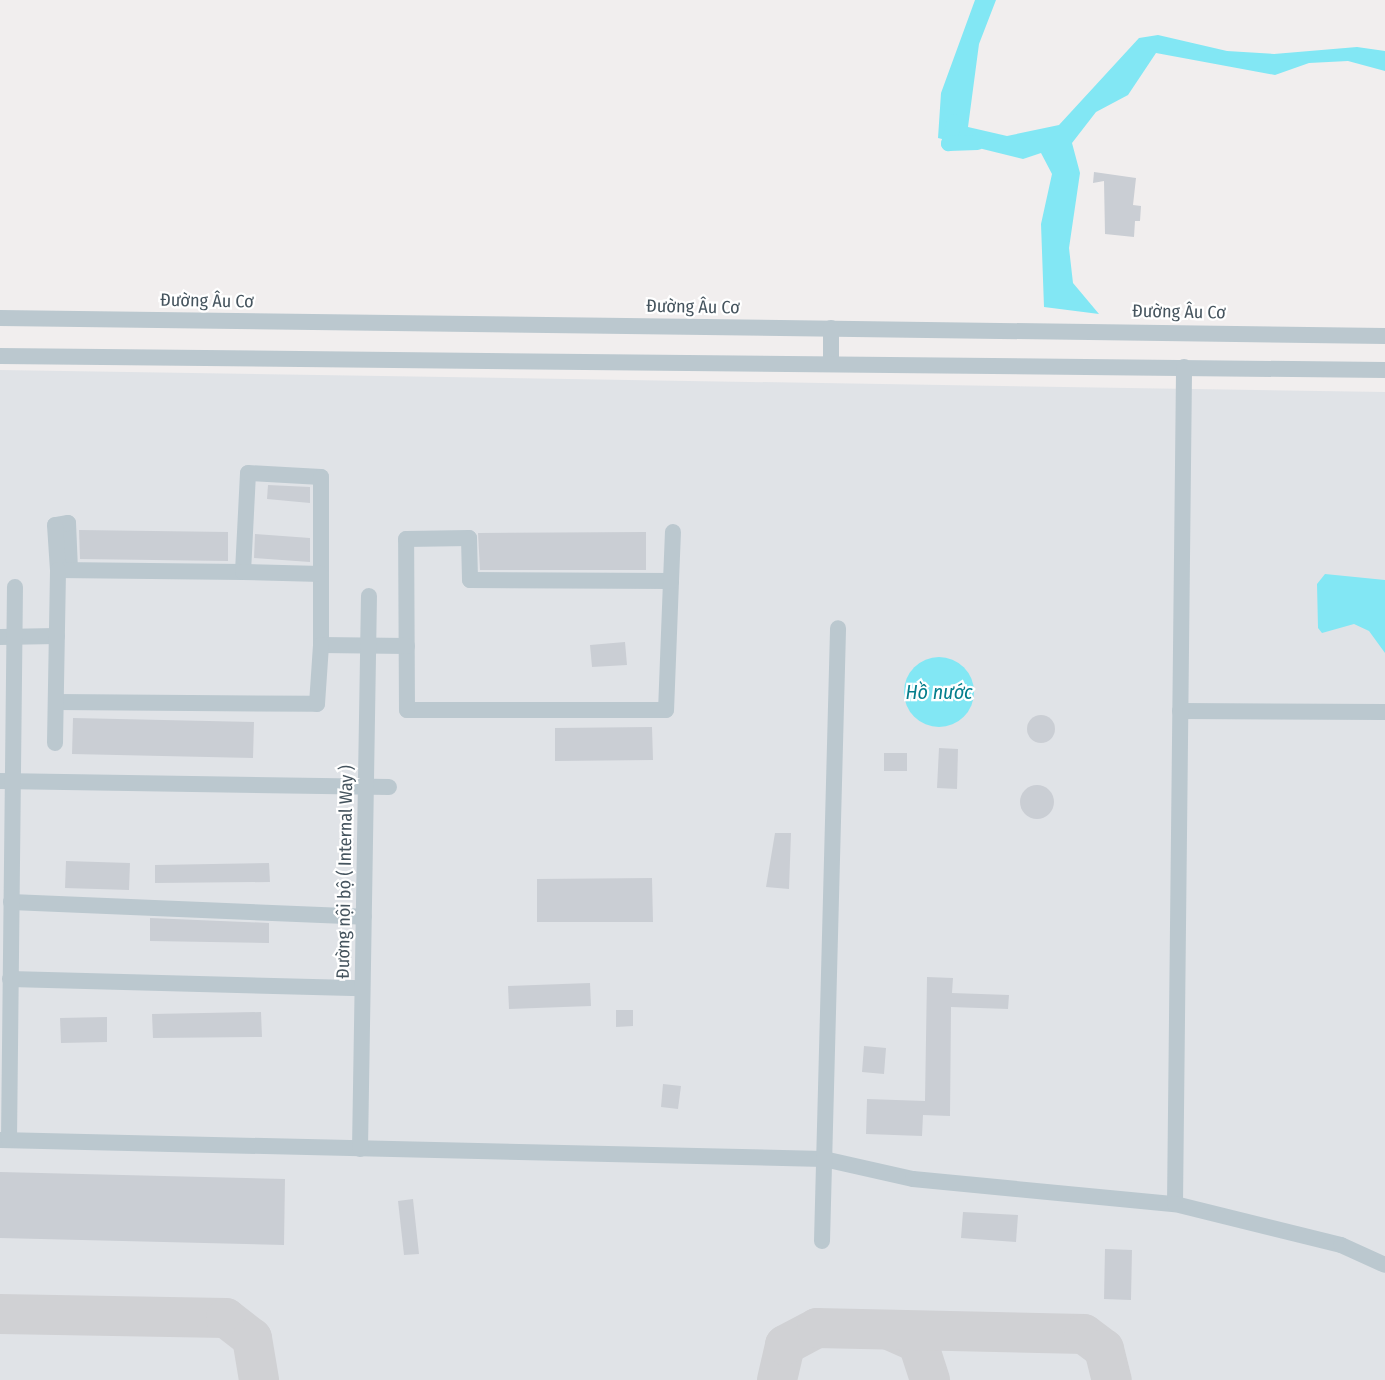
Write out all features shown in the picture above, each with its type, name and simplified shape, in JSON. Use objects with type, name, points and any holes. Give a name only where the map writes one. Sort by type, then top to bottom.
[{"type":"street","name":"Đường Âu Cơ","points":[[0,318],[1385,336]]},
{"type":"street","points":[[831,328],[831,364]]},
{"type":"street","points":[[0,356],[1385,370]]},
{"type":"street","points":[[1175,1204],[1184,367]]},
{"type":"street","points":[[56,702],[317,704],[321,645],[321,477],[248,473],[243,572]]},
{"type":"street","points":[[671,581],[470,580],[469,538],[406,539],[407,710],[666,710],[674,532]]},
{"type":"street","points":[[55,743],[57,636],[64,570],[321,574]]},
{"type":"street","points":[[15,587],[7,637],[6,781],[11,902],[4,1140],[824,1159],[913,1179],[1175,1204],[1341,1245],[1385,1265]]},
{"type":"street","name":"Đường nội bộ ( Internal Way )","points":[[360,1149],[369,596]]},
{"type":"street","points":[[822,1241],[838,627]]},
{"type":"street","points":[[7,637],[57,636]]},
{"type":"street","points":[[321,645],[407,646]]},
{"type":"street","points":[[1180,711],[1385,712]]},
{"type":"street","points":[[6,781],[389,787]]},
{"type":"street","points":[[11,902],[364,917]]},
{"type":"street","points":[[10,979],[362,988]]},
{"type":"shaded area","points":[[0,370],[1385,392],[1385,1380],[0,1380]]},
{"type":"water","points":[[975,0],[996,0],[979,44],[968,127],[1007,136],[1059,125],[1139,38],[1158,35],[1227,51],[1274,54],[1357,47],[1385,51],[1385,71],[1348,61],[1309,63],[1275,75],[1156,53],[1128,95],[1096,112],[1072,143],[1080,173],[1069,248],[1073,283],[1099,314],[1044,307],[1041,224],[1052,174],[1041,153],[1023,159],[938,138],[941,93]]},
{"type":"water","points":[[1325,574],[1385,580],[1385,653],[1369,631],[1354,624],[1322,633],[1318,628],[1317,584]]},
{"type":"water","name":"Hồ nước","points":[[939,657],[958,663],[968,673],[974,692],[968,711],[958,721],[939,727],[920,721],[910,711],[904,692],[910,673],[920,663]]},
{"type":"building","points":[[1094,172],[1136,178],[1133,205],[1141,206],[1140,221],[1135,221],[1134,237],[1105,234],[1104,181],[1093,183]]},
{"type":"building","points":[[268,485],[310,487],[310,503],[267,499]]},
{"type":"building","points":[[79,530],[228,532],[228,561],[80,559]]},
{"type":"building","points":[[646,532],[646,570],[480,570],[478,533]]},
{"type":"building","points":[[255,534],[310,538],[310,562],[254,558]]},
{"type":"building","points":[[625,642],[627,665],[592,667],[590,645]]},
{"type":"building","points":[[1041,715],[1051,719],[1055,729],[1051,739],[1041,743],[1031,739],[1027,729],[1031,719]]},
{"type":"building","points":[[73,718],[254,722],[253,758],[72,754]]},
{"type":"building","points":[[652,727],[653,760],[555,761],[555,728]]},
{"type":"building","points":[[939,748],[958,749],[957,789],[937,788]]},
{"type":"building","points":[[884,753],[907,753],[907,771],[884,771]]},
{"type":"building","points":[[1037,785],[1049,790],[1054,802],[1049,814],[1037,819],[1025,814],[1020,802],[1025,790]]},
{"type":"building","points":[[775,833],[791,833],[789,889],[766,887]]},
{"type":"building","points":[[66,861],[130,863],[129,890],[65,888]]},
{"type":"building","points":[[269,863],[270,882],[155,883],[155,865]]},
{"type":"building","points":[[652,878],[653,922],[537,922],[537,879]]},
{"type":"building","points":[[150,918],[269,923],[269,943],[150,941]]},
{"type":"building","points":[[927,977],[953,978],[952,993],[1009,995],[1008,1009],[951,1007],[950,1116],[923,1115],[922,1136],[866,1134],[867,1099],[925,1101]]},
{"type":"building","points":[[590,983],[591,1006],[509,1009],[508,986]]},
{"type":"building","points":[[616,1010],[633,1010],[633,1026],[616,1027]]},
{"type":"building","points":[[261,1012],[262,1037],[153,1038],[152,1014]]},
{"type":"building","points":[[107,1017],[107,1042],[61,1043],[60,1018]]},
{"type":"building","points":[[864,1046],[886,1048],[884,1074],[862,1072]]},
{"type":"building","points":[[663,1084],[681,1086],[678,1109],[661,1107]]},
{"type":"building","points":[[0,1172],[285,1179],[284,1245],[0,1238]]},
{"type":"building","points":[[413,1199],[419,1254],[404,1255],[398,1201]]},
{"type":"building","points":[[963,1212],[1018,1215],[1016,1242],[961,1238]]},
{"type":"building","points":[[1105,1249],[1132,1250],[1131,1300],[1104,1299]]},
{"type":"waterway","points":[[954,121],[948,143],[977,142]]},
{"type":"taxiway","points":[[0,1314],[226,1318],[252,1338],[259,1380]]},
{"type":"taxiway","points":[[777,1380],[785,1345],[817,1328],[1084,1334],[1104,1349],[1112,1380]]},
{"type":"taxiway","points":[[889,1330],[918,1343],[930,1380]]}]
